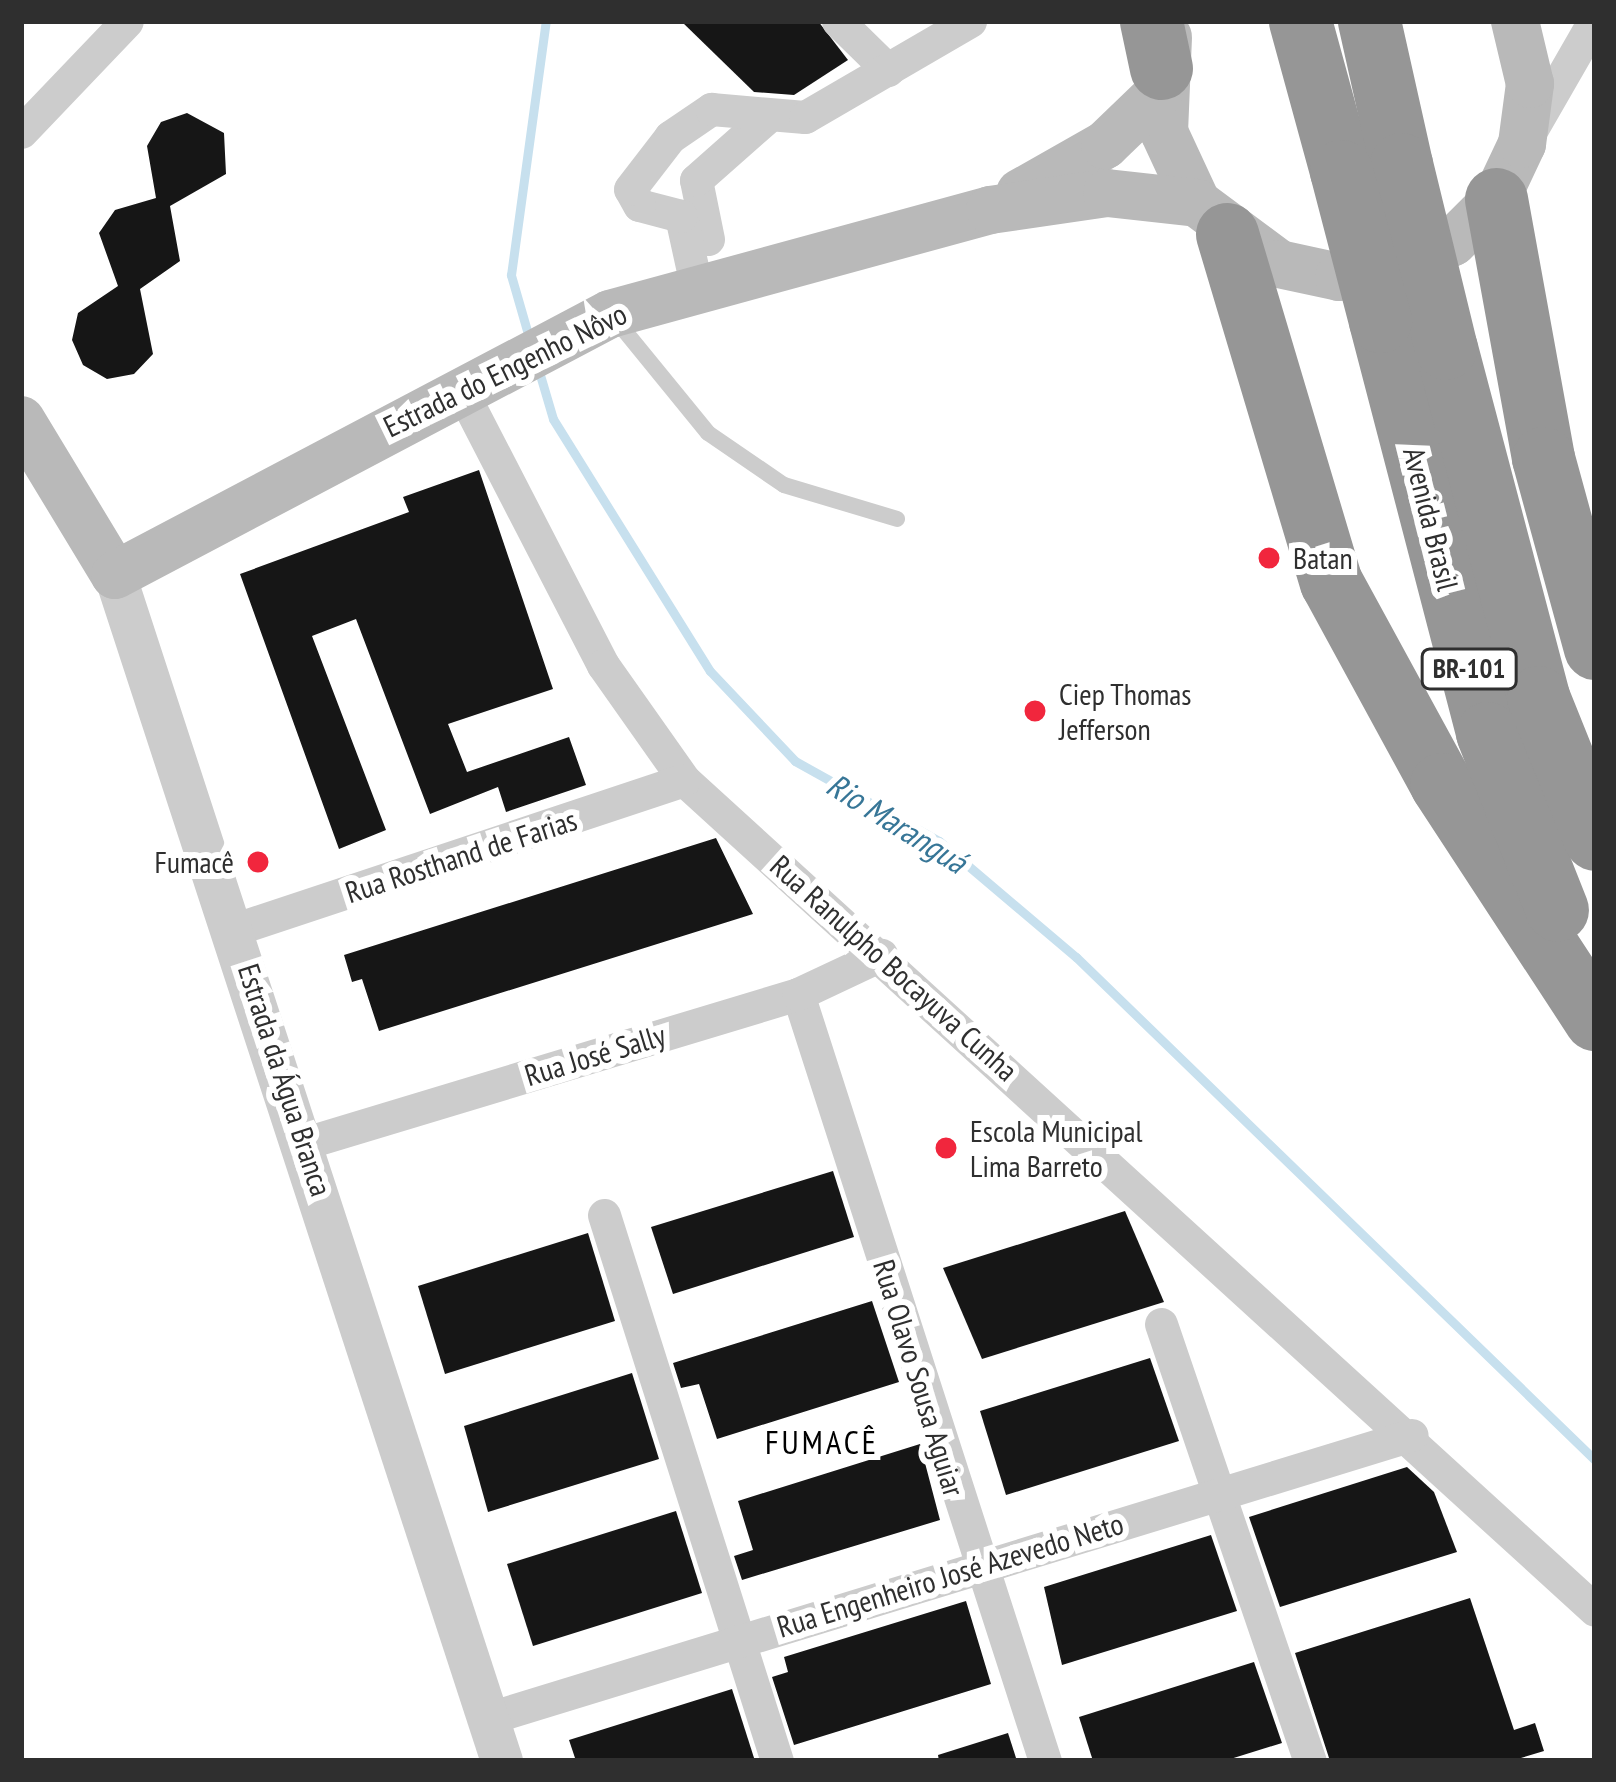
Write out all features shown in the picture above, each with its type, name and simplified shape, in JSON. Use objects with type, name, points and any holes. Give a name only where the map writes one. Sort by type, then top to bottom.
[{"type":"highway","name":"Avenida Brasil","points":[[1300,21],[1487,733],[1595,1006]]},
{"type":"highway","name":"Avenida Brasil","points":[[1370,21],[1446,348],[1538,697],[1595,838]]},
{"type":"highway","points":[[1509,171],[1592,628]]},
{"type":"highway","points":[[1212,218],[1331,582],[1441,784],[1595,1019]]},
{"type":"main road","points":[[1161,51],[1170,151],[1212,218],[1280,265],[1339,277],[1435,251],[1509,171],[1530,84],[1516,23]]},
{"type":"main road","name":"Estrada do Engenho Nôvo","points":[[990,209],[1105,145],[1161,51]]},
{"type":"main road","name":"Estrada do Engenho Nôvo","points":[[115,575],[511,361],[610,314],[708,281],[990,209],[1123,193],[1212,218]]},
{"type":"main road","name":"Estrada da Água Branca","points":[[21,420],[115,575]]},
{"type":"street","points":[[21,132],[127,21]]},
{"type":"street","points":[[838,21],[888,70]]},
{"type":"street","points":[[708,281],[681,216],[639,205],[633,178],[701,111],[765,119],[805,117],[970,21]]},
{"type":"street","points":[[1509,171],[1580,35],[1516,23]]},
{"type":"street","points":[[708,281],[696,180],[765,119]]},
{"type":"street","name":"Rua Ranulpho Bocayuva Cunha","points":[[460,388],[603,664],[684,780],[1412,1435],[1595,1610]]},
{"type":"street","name":"Estrada da Água Branca","points":[[115,575],[236,929],[502,1761]]},
{"type":"street","name":"Rua Rosthand de Farias","points":[[236,929],[684,780]]},
{"type":"street","name":"Rua José Sally","points":[[305,1143],[799,994],[881,955]]},
{"type":"street","name":"Rua Olavo Sousa Aguiar","points":[[799,994],[978,1564],[1045,1761]]},
{"type":"street","points":[[604,1215],[777,1761]]},
{"type":"street","points":[[1161,1324],[1310,1761]]},
{"type":"street","name":"Rua Engenheiro José Azevedo Neto","points":[[489,1718],[978,1564],[1412,1435]]},
{"type":"lane","points":[[610,314],[708,433],[784,485],[897,519]]},
{"type":"building","points":[[681,21],[818,21],[848,60],[794,95],[754,92]]},
{"type":"building","points":[[187,113],[224,133],[226,174],[170,206],[180,261],[140,289],[153,354],[134,374],[107,379],[83,365],[72,340],[78,313],[118,286],[99,233],[115,210],[156,198],[147,146],[161,122]]},
{"type":"building","points":[[479,470],[553,689],[448,724],[467,772],[569,737],[586,785],[506,812],[498,787],[430,814],[356,619],[312,636],[386,830],[339,849],[240,574],[409,512],[403,497]]},
{"type":"building","points":[[716,838],[753,914],[379,1031],[362,979],[352,982],[344,955]]},
{"type":"building","points":[[833,1171],[854,1237],[673,1294],[651,1227]]},
{"type":"building","points":[[1125,1211],[1164,1302],[982,1359],[943,1268]]},
{"type":"building","points":[[588,1233],[615,1321],[445,1374],[418,1286]]},
{"type":"building","points":[[872,1301],[899,1382],[717,1439],[699,1384],[681,1388],[673,1363]]},
{"type":"building","points":[[1150,1358],[1179,1441],[1006,1495],[980,1411]]},
{"type":"building","points":[[632,1373],[659,1459],[488,1512],[464,1426]]},
{"type":"building","points":[[920,1444],[940,1520],[742,1580],[734,1556],[753,1550],[738,1501]]},
{"type":"building","points":[[1407,1467],[1434,1492],[1457,1552],[1280,1607],[1249,1517]]},
{"type":"building","points":[[676,1511],[702,1593],[533,1646],[507,1564]]},
{"type":"building","points":[[1211,1535],[1237,1611],[1062,1665],[1044,1587]]},
{"type":"building","points":[[1470,1598],[1514,1730],[1535,1723],[1544,1751],[1511,1761],[1330,1761],[1295,1653]]},
{"type":"building","points":[[966,1601],[991,1684],[794,1745],[772,1677],[788,1672],[784,1657]]},
{"type":"building","points":[[1254,1662],[1282,1743],[1224,1761],[1093,1761],[1079,1717]]},
{"type":"building","points":[[732,1689],[755,1761],[576,1761],[569,1740]]},
{"type":"building","points":[[1008,1733],[1017,1761],[939,1761],[938,1755]]},
{"type":"waterway","name":"Rio Maranguá","points":[[530,341],[511,275],[546,21]]},
{"type":"waterway","name":"Rio Maranguá","points":[[538,368],[553,419],[710,671],[795,761],[939,841],[1076,957],[1595,1460]]},
{"type":"place","name":"Batan","points":[[1269,558]]},
{"type":"place","name":"Ciep Thomas Jefferson","points":[[1035,711]]},
{"type":"place","name":"Fumacê","points":[[258,862]]},
{"type":"place","name":"Escola Municipal Lima Barreto","points":[[946,1148]]},
{"type":"district","name":"FUMACÊ","points":[[822,1442]]}]
